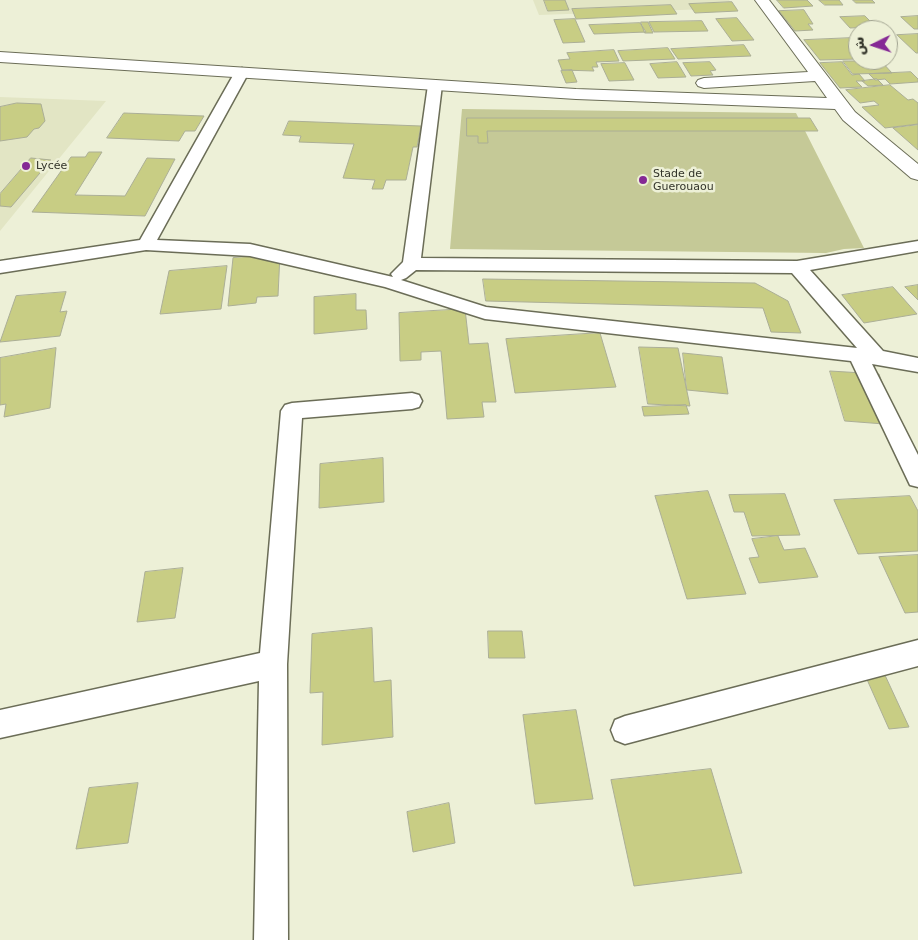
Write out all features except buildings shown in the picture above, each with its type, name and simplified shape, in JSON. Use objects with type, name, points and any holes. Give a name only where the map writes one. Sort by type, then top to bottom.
[{"type":"street","points":[[762,0],[850,116],[918,174]]},
{"type":"street","points":[[0,57],[576,94],[841,104]]},
{"type":"street","points":[[146,245],[242,72]]},
{"type":"street","points":[[576,94],[661,86],[820,76]]},
{"type":"street","points":[[412,264],[435,85]]},
{"type":"street","points":[[0,267],[146,245],[250,250],[389,282],[484,313],[867,356],[918,365]]},
{"type":"street","points":[[389,282],[412,264],[797,267],[918,246]]},
{"type":"street","points":[[797,267],[867,356],[918,478]]},
{"type":"street","points":[[271,940],[273,664],[292,410],[412,402]]},
{"type":"street","points":[[625,730],[918,653]]},
{"type":"street","points":[[0,724],[273,664]]},
{"type":"shaded area","points":[[533,0],[729,0],[737,8],[539,15]]},
{"type":"shaded area","name":"Lycée","points":[[0,97],[106,101],[0,231]]},
{"type":"shaded area","name":"Stade de Guerouaou","points":[[462,109],[796,113],[864,248],[844,249],[826,253],[450,249]]},
{"type":"place","name":"Lycée","points":[[26,166]]},
{"type":"place","name":"Stade de Guerouaou","points":[[643,180]]}]
